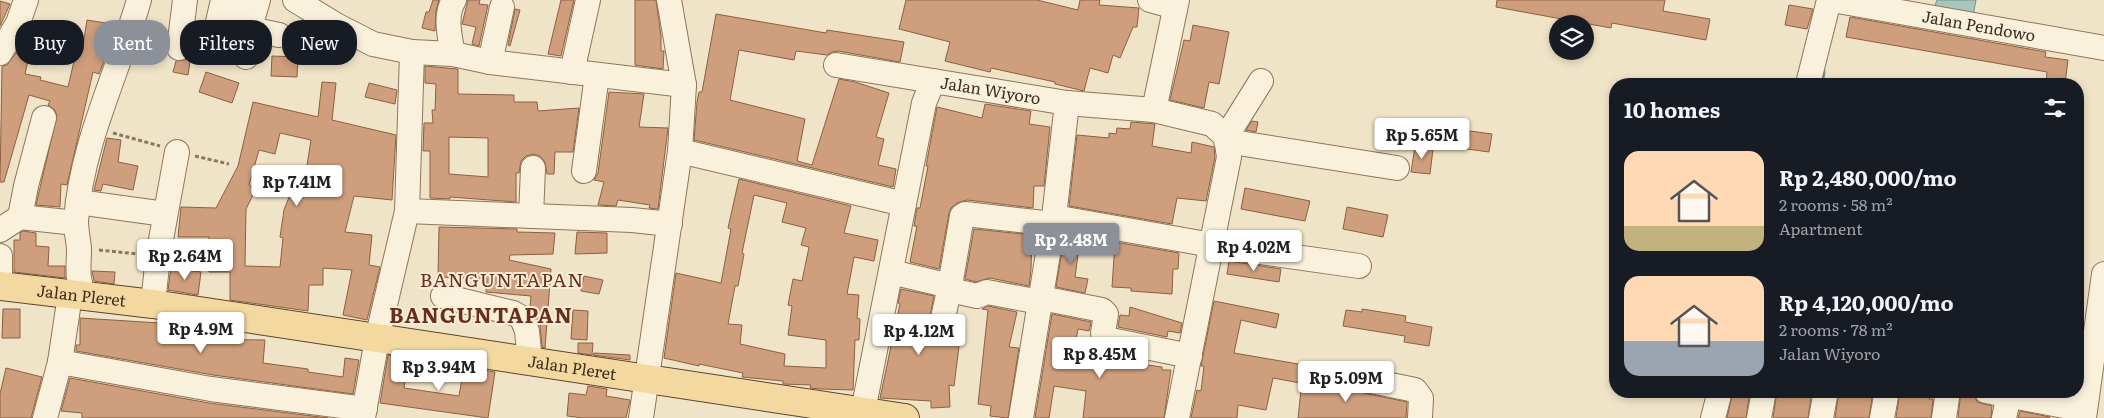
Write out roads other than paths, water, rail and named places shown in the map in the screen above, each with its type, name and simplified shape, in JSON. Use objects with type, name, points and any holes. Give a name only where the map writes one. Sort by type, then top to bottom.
[{"type":"main road","name":"Jalan Pleret","points":[[0,284],[77,296],[153,304],[905,418]]},
{"type":"street","points":[[0,53],[18,23],[26,0]]},
{"type":"street","points":[[45,418],[77,296],[79,248],[77,213],[95,128],[139,0]]},
{"type":"street","points":[[179,48],[185,0]]},
{"type":"street","points":[[223,0],[218,22],[225,24],[231,23],[237,0]]},
{"type":"street","points":[[252,20],[258,0]]},
{"type":"street","points":[[295,0],[373,44],[412,52],[453,54],[490,62],[684,85]]},
{"type":"street","points":[[453,54],[449,34],[449,15],[454,0]]},
{"type":"street","points":[[572,72],[588,0]]},
{"type":"street","points":[[641,418],[680,150],[684,85],[669,0]]},
{"type":"street","points":[[1150,0],[1176,3],[1154,110]]},
{"type":"street","points":[[1810,78],[1837,1]]},
{"type":"street","name":"Jalan Pendowo","points":[[1837,1],[2104,48]]},
{"type":"street","points":[[490,62],[502,6]]},
{"type":"street","points":[[272,34],[279,35]]},
{"type":"street","points":[[60,362],[364,413],[377,339],[407,211],[412,52]]},
{"type":"street","points":[[836,65],[933,80]]},
{"type":"street","points":[[584,172],[597,75]]},
{"type":"street","name":"Jalan Wiyoro","points":[[863,412],[924,103],[933,80],[1067,103],[1154,110],[1212,124],[1226,139]]},
{"type":"street","points":[[1177,418],[1229,157],[1226,139],[1261,81]]},
{"type":"street","points":[[1021,418],[1053,220],[1067,103]]},
{"type":"street","points":[[20,217],[44,118]]},
{"type":"street","points":[[1226,139],[1397,168]]},
{"type":"street","points":[[680,150],[904,204]]},
{"type":"street","points":[[153,304],[164,214],[177,152]]},
{"type":"street","points":[[531,216],[533,168]]},
{"type":"street","points":[[407,211],[670,224]]},
{"type":"street","points":[[0,230],[20,217],[77,213],[164,214]]},
{"type":"street","points":[[941,327],[950,288],[962,216],[965,214],[1053,220],[1359,266]]},
{"type":"street","points":[[0,256],[0,284]]},
{"type":"street","points":[[891,272],[977,296],[987,292],[1105,311],[1103,334],[1106,339],[1190,356]]},
{"type":"street","points":[[2014,398],[2061,412],[2084,414],[2104,274]]},
{"type":"street","points":[[443,296],[513,313],[522,318],[527,332],[530,362]]},
{"type":"street","points":[[1362,379],[1415,390],[1421,398],[1420,418]]},
{"type":"street","points":[[1713,418],[1718,398]]},
{"type":"street","points":[[1759,418],[1763,398]]},
{"type":"street","points":[[1821,418],[1825,398]]},
{"type":"street","points":[[1882,418],[1886,398]]},
{"type":"street","points":[[1944,418],[1947,398]]},
{"type":"street","points":[[1998,398],[2004,418]]},
{"type":"water","points":[[1937,0],[1976,0],[1973,16],[1934,8]]},
{"type":"waterway","points":[[1822,78],[1823,72]]},
{"type":"district","name":"BANGUNTAPAN","points":[[502,280]]},
{"type":"district","name":"BANGUNTAPAN","points":[[481,316]]}]
